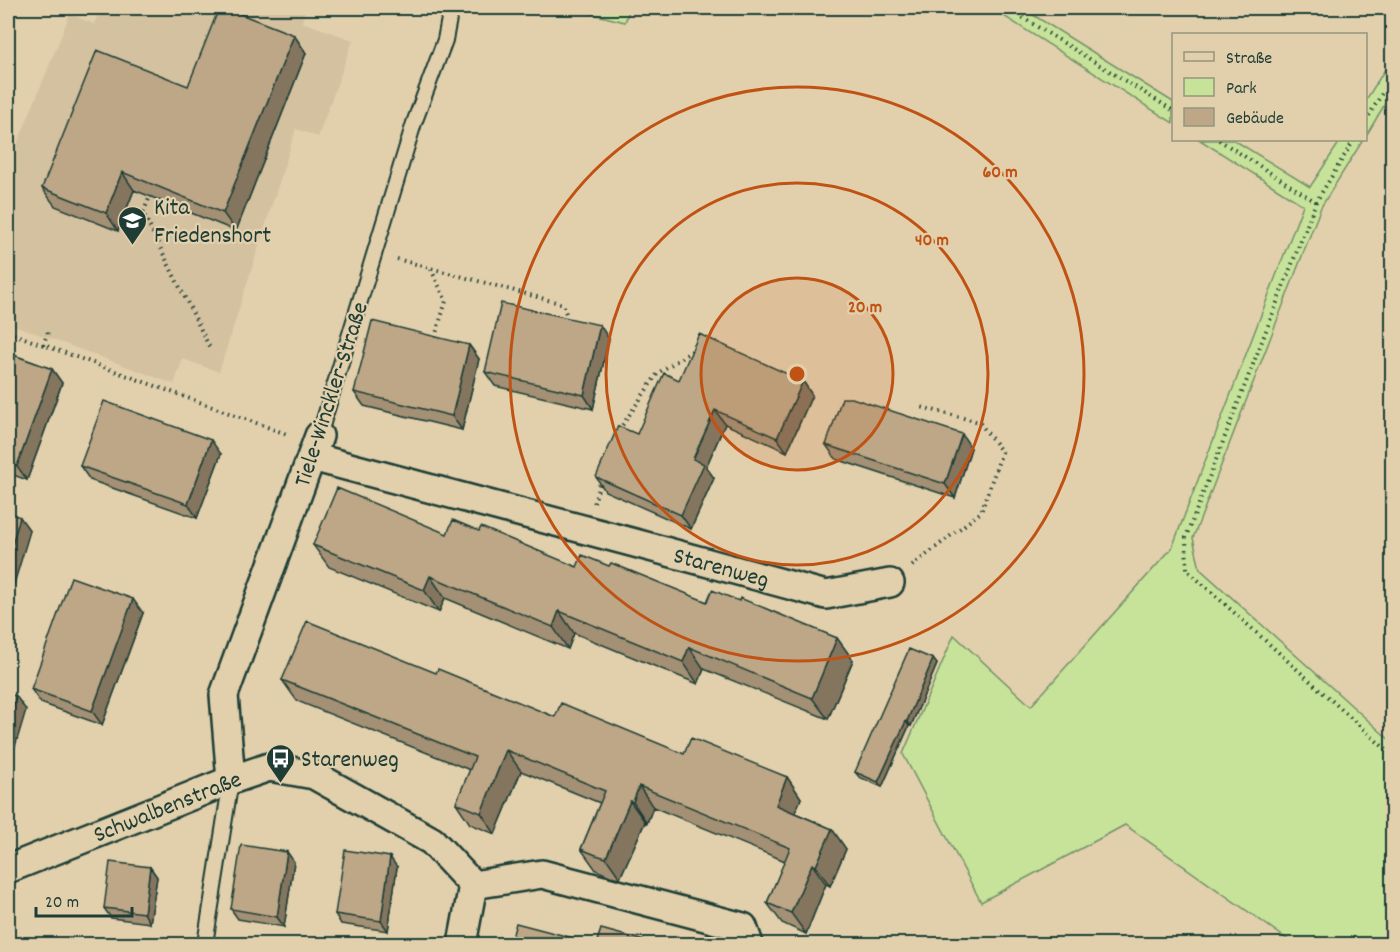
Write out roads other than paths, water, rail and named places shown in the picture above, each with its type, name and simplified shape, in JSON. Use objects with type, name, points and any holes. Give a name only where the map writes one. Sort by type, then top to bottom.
[{"type":"street","name":"Starenweg","points":[[315,447],[586,530],[826,595],[890,583]]},
{"type":"street","name":"Tiele-Winckler-Straße","points":[[231,780],[224,695],[315,447]]},
{"type":"street","name":"Schwalbenstraße","points":[[8,869],[269,767],[314,775],[432,841],[473,885]]},
{"type":"street","points":[[462,945],[473,885],[542,874],[743,927],[749,945]]},
{"type":"lane","name":"Tiele-Winckler-Straße","points":[[315,447],[414,123],[445,40],[451,8]]},
{"type":"lane","points":[[206,945],[231,780]]},
{"type":"place","name":"Kita Friedenshort","points":[[133,246]]},
{"type":"place","name":"Starenweg","points":[[280,784]]}]
